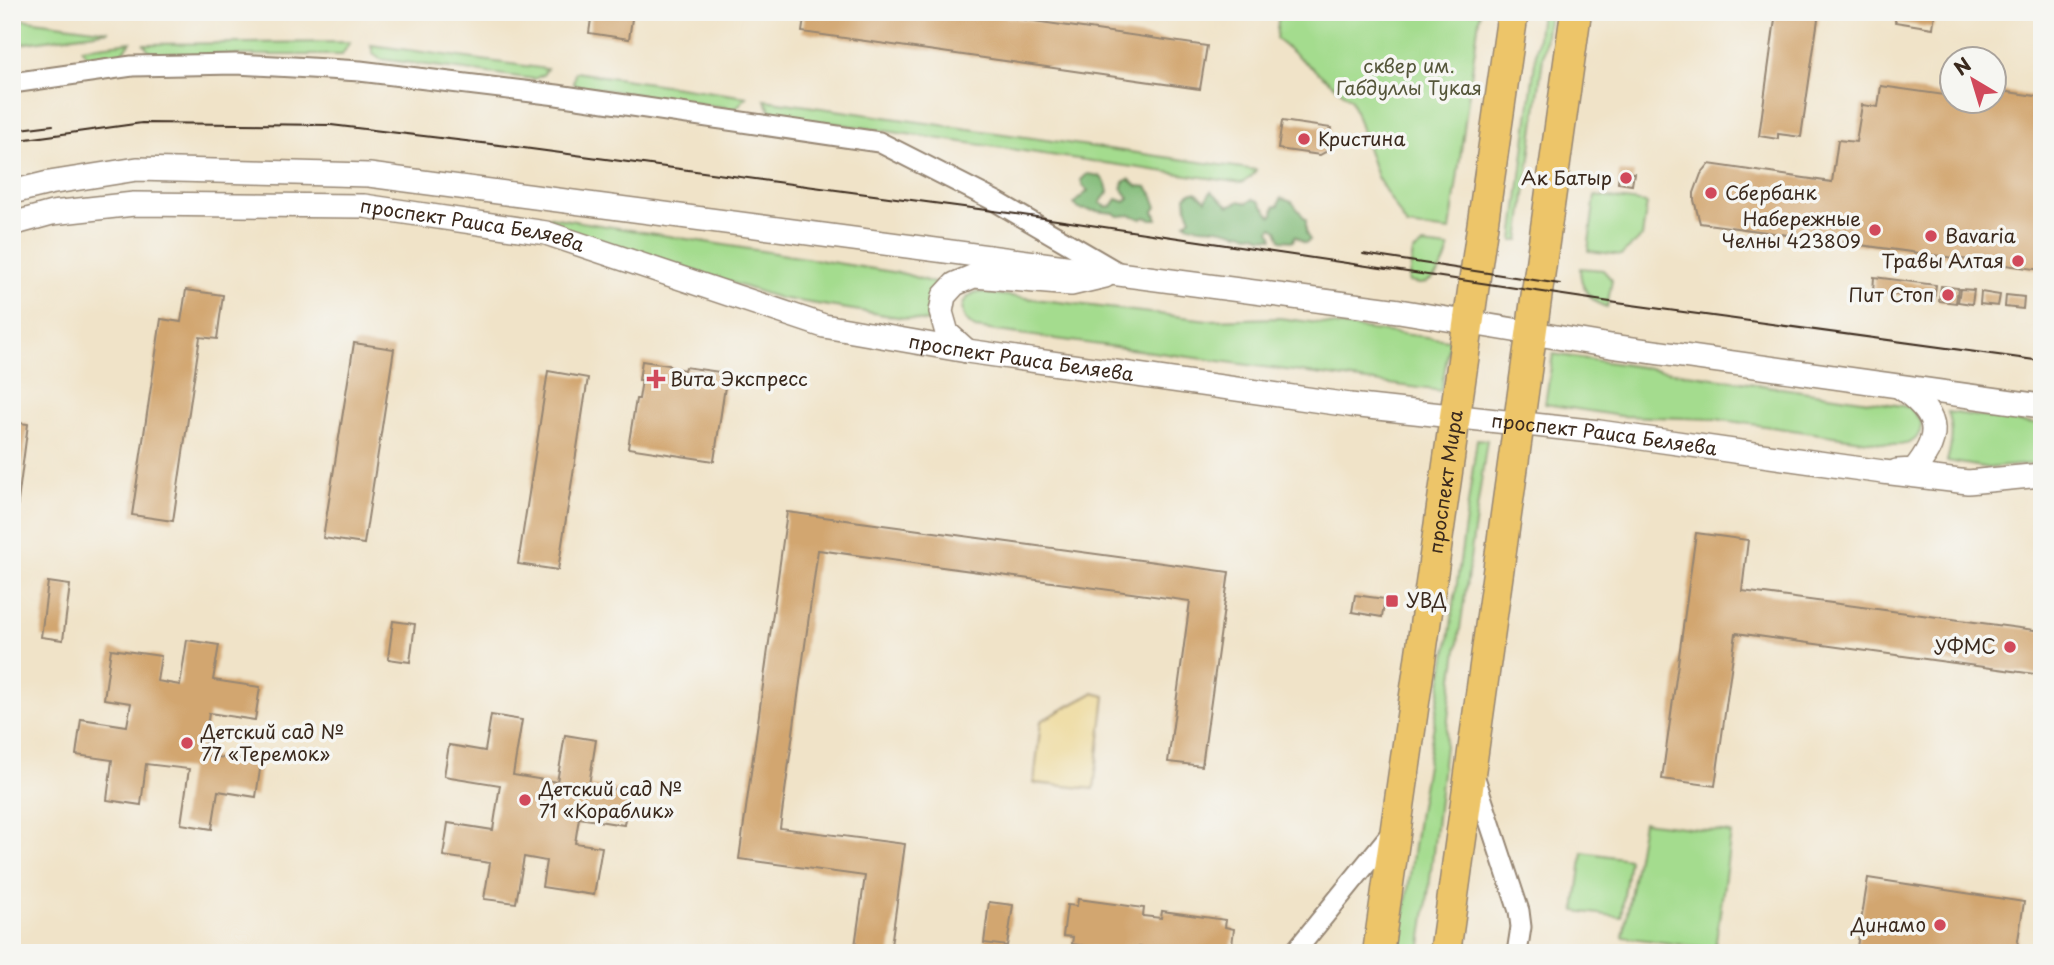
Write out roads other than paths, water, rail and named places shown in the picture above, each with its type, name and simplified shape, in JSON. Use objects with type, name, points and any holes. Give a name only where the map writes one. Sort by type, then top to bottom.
[{"type":"main road","name":"проспект Мира","points":[[1378,953],[1513,12]]},
{"type":"main road","points":[[1445,953],[1576,12]]},
{"type":"street","points":[[12,83],[132,66],[236,64],[360,71],[557,95],[879,142],[997,202],[1118,272]]},
{"type":"street","name":"проспект Раиса Беляева","points":[[12,192],[49,183],[137,169],[369,174],[1118,272],[1399,311],[1611,346],[2042,406]]},
{"type":"street","name":"проспект Раиса Беляева","points":[[12,224],[52,213],[134,204],[364,206],[546,233],[824,326],[968,351],[1350,405],[1599,432],[1968,482],[2042,475]]},
{"type":"street","points":[[968,351],[947,333],[941,312],[944,296],[955,284],[974,276],[1071,284],[1118,272]]},
{"type":"street","points":[[1883,472],[1914,470],[1927,454],[1934,435],[1931,418],[1920,402],[1898,386]]},
{"type":"street","points":[[1471,766],[1519,911],[1521,927],[1517,953]]},
{"type":"street","points":[[1294,953],[1396,828]]},
{"type":"tram line","points":[[12,141],[142,123],[331,125],[1016,214],[1617,303],[2042,361]]},
{"type":"tram line","points":[[12,130],[53,125]]},
{"type":"tram line","points":[[1363,254],[1560,284]]},
{"type":"place","name":"Кристина","points":[[1304,139]]},
{"type":"place","name":"Ак Батыр","points":[[1626,178]]},
{"type":"place","name":"Сбербанк","points":[[1711,193]]},
{"type":"place","name":"Набережные Челны 423809","points":[[1875,230]]},
{"type":"place","name":"Bavaria","points":[[1931,236]]},
{"type":"place","name":"Травы Алтая","points":[[2018,261]]},
{"type":"place","name":"Пит Стоп","points":[[1948,295]]},
{"type":"place","name":"Вита Экспресс","points":[[656,379]]},
{"type":"place","name":"УВД","points":[[1392,601]]},
{"type":"place","name":"УФМС","points":[[2010,647]]},
{"type":"place","name":"Детский сад № 77 «Теремок»","points":[[187,743]]},
{"type":"place","name":"Детский сад № 71 «Кораблик»","points":[[525,800]]},
{"type":"place","name":"Динамо","points":[[1940,925]]},
{"type":"park label","name":"сквер им. Габдуллы Тукая","points":[[1409,77]]}]
